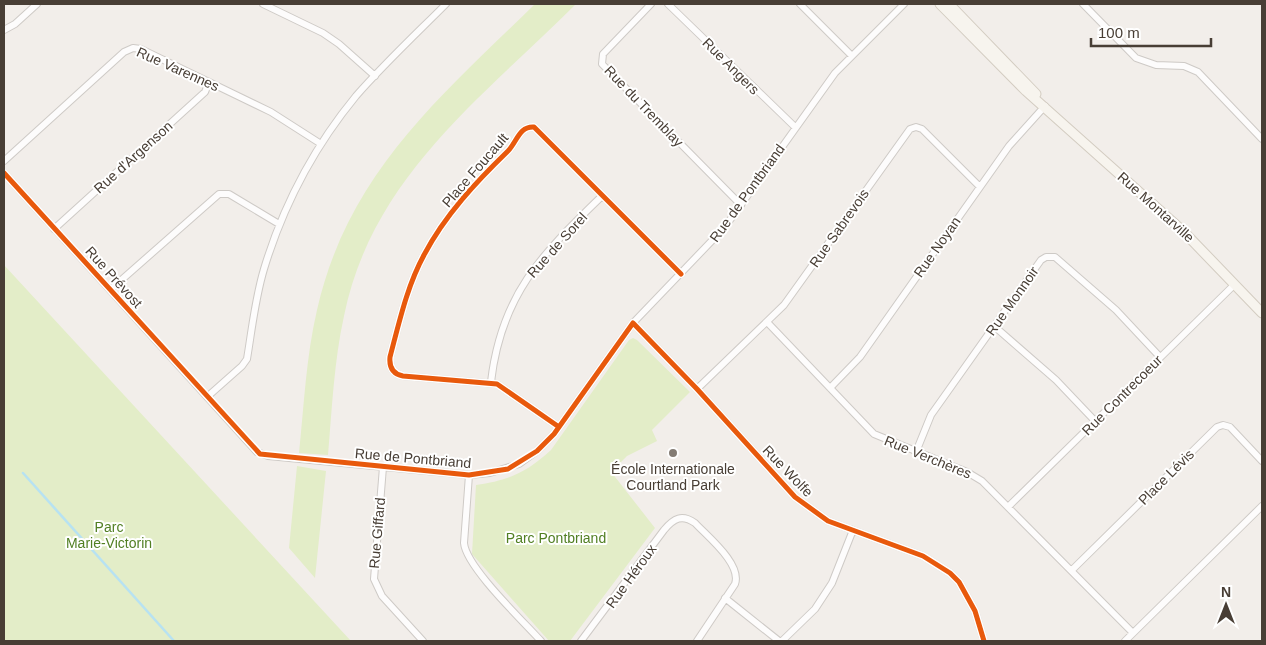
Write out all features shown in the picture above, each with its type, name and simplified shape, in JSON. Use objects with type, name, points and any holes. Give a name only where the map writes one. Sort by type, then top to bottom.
[{"type":"street","points":[[4,30],[15,24],[37,4]]},
{"type":"street","points":[[263,4],[323,33],[375,76]]},
{"type":"street","points":[[206,397],[242,366],[246,359],[258,292],[279,224],[297,185],[321,144],[356,96],[446,4]]},
{"type":"street","name":"Rue du Tremblay","points":[[651,4],[603,54],[602,64],[741,204]]},
{"type":"street","name":"Rue Angers","points":[[668,4],[795,127]]},
{"type":"street","points":[[800,4],[851,55]]},
{"type":"street","name":"Rue de Pontbriand","points":[[206,397],[253,448],[262,455],[469,475],[490,473],[519,464],[538,451],[559,427],[633,323],[715,239],[829,80],[851,55],[904,4]]},
{"type":"street","name":"Rue Montarville","points":[[940,4],[1026,91],[1184,232],[1262,313]]},
{"type":"street","name":"Rue Montarville","points":[[949,4],[1030,87],[1045,106]]},
{"type":"street","points":[[1083,4],[1136,58],[1156,65],[1190,67],[1200,74],[1262,139]]},
{"type":"street","name":"Rue Varennes","points":[[4,160],[128,49],[141,49],[210,82],[276,115],[321,144]]},
{"type":"street","name":"Rue d'Argenson","points":[[54,229],[205,92],[210,82]]},
{"type":"street","name":"Rue Noyan","points":[[830,388],[860,357],[1008,146],[1045,106]]},
{"type":"street","name":"Place Foucault","points":[[559,427],[503,387],[491,382],[403,376],[396,374],[391,368],[390,361],[398,326],[408,292],[424,255],[451,213],[468,191],[516,142],[520,132],[526,128],[538,129],[680,274]]},
{"type":"street","name":"Rue Sabrevois","points":[[697,389],[767,322],[799,285],[910,129],[922,129],[980,187]]},
{"type":"street","name":"Rue Prévost","points":[[4,173],[206,397]]},
{"type":"street","points":[[110,290],[219,194],[229,194],[279,224]]},
{"type":"street","name":"Rue de Sorel","points":[[491,382],[502,329],[518,292],[540,258],[602,196]]},
{"type":"street","name":"Rue Monnoir","points":[[916,452],[931,415],[1041,260],[1046,256],[1053,256],[1116,310],[1160,357]]},
{"type":"street","name":"Rue Contrecoeur","points":[[1009,506],[1235,284]]},
{"type":"street","name":"Rue Verchères","points":[[767,322],[874,434],[975,476],[1009,506],[1134,633]]},
{"type":"street","name":"Rue Wolfe","points":[[633,323],[697,389],[795,498],[828,521],[923,556],[950,573],[959,582],[975,611],[984,641]]},
{"type":"street","points":[[994,326],[1056,380],[1095,421]]},
{"type":"street","name":"Place Lévis","points":[[1072,570],[1217,427],[1223,425],[1230,427],[1262,461]]},
{"type":"street","name":"Rue Giffard","points":[[383,467],[374,579],[382,596],[423,641]]},
{"type":"street","points":[[469,475],[464,544],[466,554],[489,584],[541,641]]},
{"type":"street","points":[[1125,641],[1262,506]]},
{"type":"street","name":"Rue Héroux","points":[[581,641],[670,522],[675,519],[685,518],[695,523],[734,566],[737,573],[736,581],[726,598]]},
{"type":"street","points":[[697,641],[726,598],[780,641],[815,609],[832,583],[853,530]]},
{"type":"green space","points":[[535,4],[576,4],[469,107],[435,143],[405,181],[379,222],[358,267],[344,316],[336,368],[328,455],[299,453],[313,328],[331,261],[351,217],[375,177],[402,140],[465,72]]},
{"type":"green space","name":"Parc Marie-Victorin","points":[[4,265],[351,641],[4,641]]},
{"type":"green space","name":"Parc Pontbriand","points":[[633,338],[690,392],[652,430],[657,441],[627,456],[614,469],[615,473],[612,473],[655,528],[570,641],[549,641],[472,554],[476,485],[508,478],[525,470],[551,450],[629,340]]},
{"type":"green space","points":[[297,466],[326,471],[315,578],[289,548]]},
{"type":"waterway","points":[[23,473],[174,641]]},
{"type":"cycle path","points":[[559,427],[497,384],[403,376],[394,372],[391,367],[390,357],[413,279],[432,240],[451,213],[508,151],[519,135],[525,129],[534,127],[681,274]]},
{"type":"cycle path","points":[[4,173],[260,454],[469,475],[508,469],[537,451],[554,434],[633,323],[697,389],[795,497],[828,521],[923,556],[950,573],[959,582],[975,611],[984,641]]},
{"type":"place","name":"École Internationale Courtland Park","points":[[673,453]]}]
